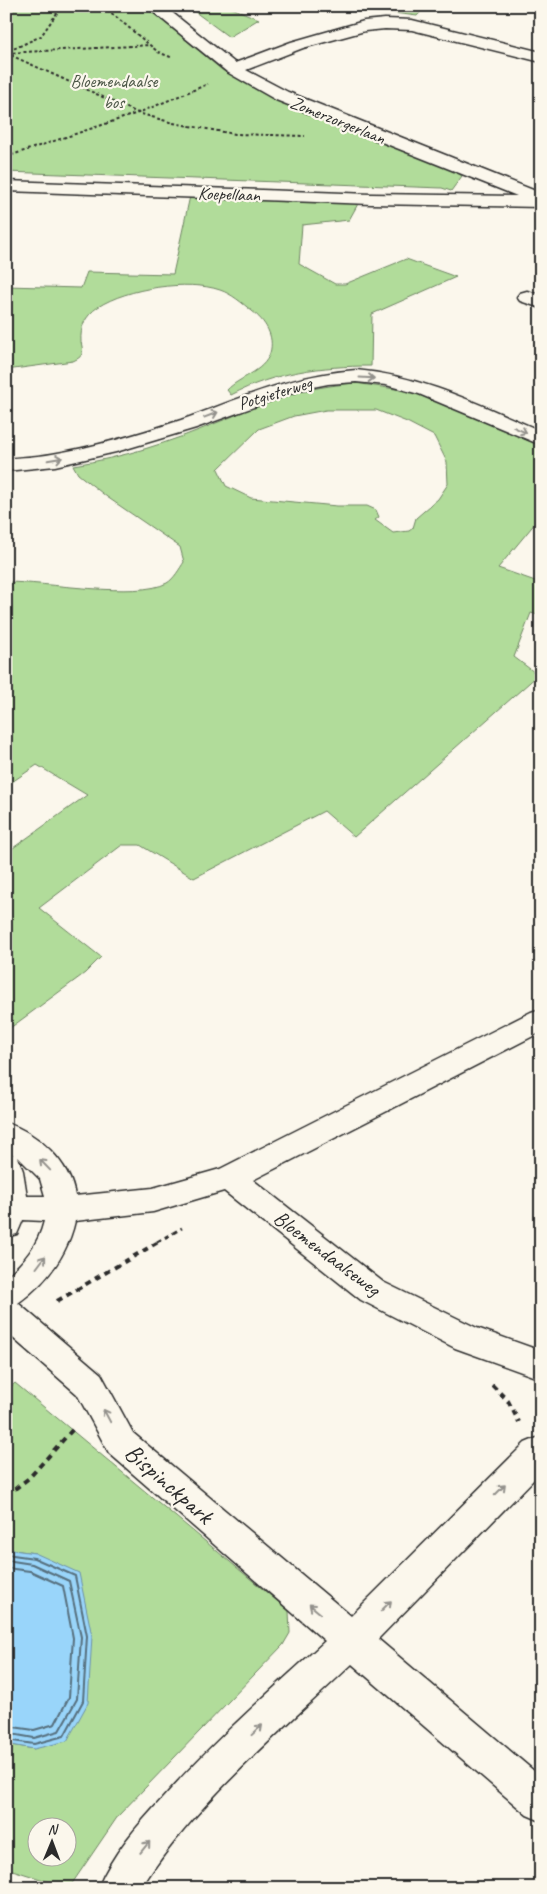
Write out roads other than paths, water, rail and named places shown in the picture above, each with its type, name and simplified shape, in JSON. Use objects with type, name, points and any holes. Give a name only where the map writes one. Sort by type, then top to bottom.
[{"type":"street","name":"Zomerzorgerlaan","points":[[154,6],[233,69],[282,96],[541,201]]},
{"type":"street","points":[[233,69],[297,45],[364,26],[385,24],[412,25],[541,57]]},
{"type":"street","points":[[451,202],[486,179]]},
{"type":"street","name":"Koepellaan","points":[[6,186],[451,202],[541,201]]},
{"type":"street","name":"Potgieterweg","points":[[6,465],[54,460],[162,433],[279,388],[345,377],[384,379],[429,390],[541,439]]},
{"type":"street","points":[[6,1164],[10,1183],[9,1216],[153,1200],[229,1178],[541,1019]]},
{"type":"street","points":[[6,1134],[34,1154],[50,1170],[59,1187],[61,1209],[57,1230],[48,1253],[33,1272],[6,1295]]},
{"type":"street","name":"Bloemendaalseweg","points":[[229,1178],[372,1291],[477,1342],[541,1365]]},
{"type":"street","name":"Bispinckpark","points":[[6,1312],[89,1384],[121,1443],[541,1802]]},
{"type":"street","points":[[118,1888],[142,1850],[210,1774],[352,1640],[539,1454]]},
{"type":"water","points":[[6,1549],[35,1553],[79,1573],[92,1636],[88,1703],[67,1741],[34,1749],[6,1744]]},
{"type":"park label","name":"Bloemendaalse bos","points":[[114,91]]}]
